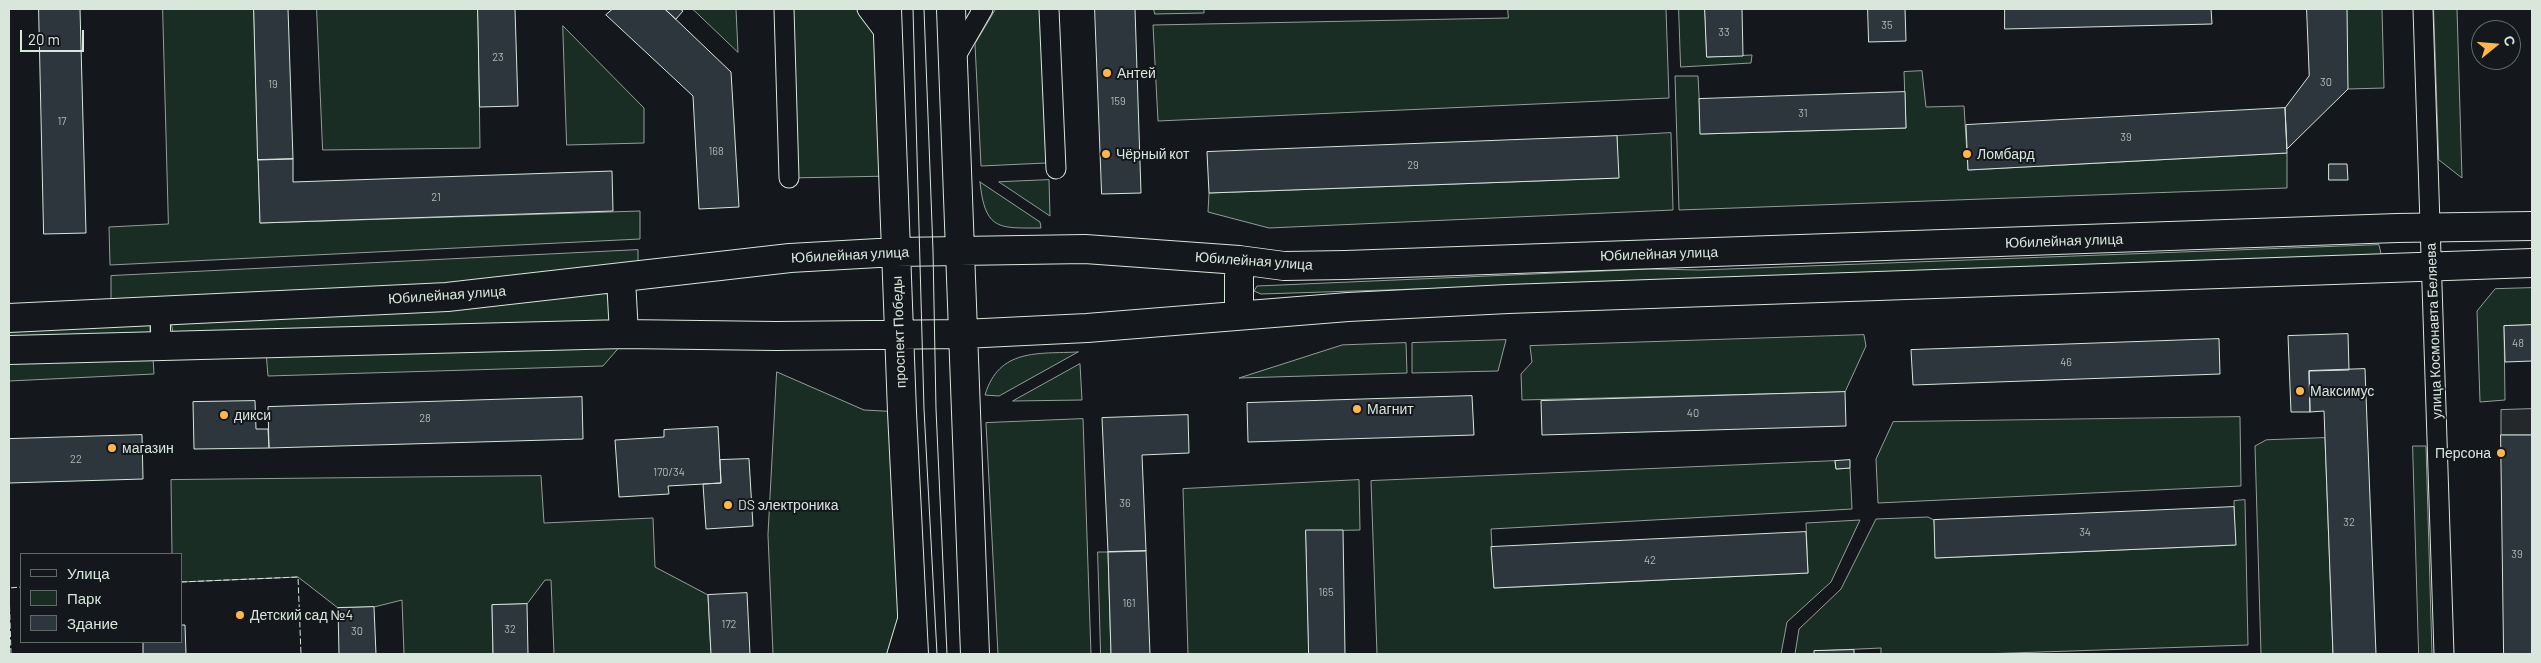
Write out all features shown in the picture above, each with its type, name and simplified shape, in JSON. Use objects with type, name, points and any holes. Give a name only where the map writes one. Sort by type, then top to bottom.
[{"type":"street","points":[[784,9],[789,178]]},
{"type":"street","points":[[866,9],[888,37]]},
{"type":"street","name":"проспект Победы","points":[[887,9],[899,336],[914,654]]},
{"type":"street","points":[[951,9],[977,647]]},
{"type":"street","points":[[953,62],[983,9]]},
{"type":"street","points":[[1049,9],[1056,169]]},
{"type":"street","name":"улица Космонавта Беляева","points":[[2423,9],[2444,654]]},
{"type":"street","name":"Юбилейная улица","points":[[9,318],[447,297],[621,279],[790,258],[896,252],[1085,249],[1239,260],[1284,266],[2431,227],[2532,226]]},
{"type":"street","points":[[1239,260],[1239,314]]},
{"type":"street","points":[[9,350],[624,334],[899,336],[963,334],[1087,328],[1239,314],[1499,299],[2532,263]]},
{"type":"street","points":[[621,279],[624,334]]},
{"type":"street","points":[[160,312],[161,345]]},
{"type":"street","points":[[897,654],[912,600]]},
{"type":"green space","points":[[163,9],[254,9],[260,223],[640,211],[640,239],[110,265],[109,227],[168,224]]},
{"type":"green space","points":[[317,9],[478,9],[480,148],[323,150]]},
{"type":"green space","points":[[693,9],[736,9],[738,52]]},
{"type":"green space","points":[[784,9],[887,9],[893,176],[789,178]]},
{"type":"green space","points":[[996,9],[1040,9],[1046,163],[981,166],[975,44]]},
{"type":"green space","points":[[1154,9],[1204,9],[1204,13],[1155,14]]},
{"type":"green space","points":[[1508,9],[1666,9],[1669,98],[1158,121],[1153,25],[1508,18]]},
{"type":"green space","points":[[1679,9],[1705,9],[1707,57],[1752,55],[1751,63],[1681,67]]},
{"type":"green space","points":[[2347,9],[2382,9],[2384,88],[2348,89]]},
{"type":"green space","points":[[2434,9],[2457,9],[2462,178],[2439,160]]},
{"type":"green space","points":[[563,26],[644,108],[644,143],[567,145]]},
{"type":"green space","points":[[1922,71],[1926,107],[1964,106],[1968,170],[2287,153],[2287,188],[1679,210],[1675,76],[1698,76],[1701,134],[1906,128],[1904,72]]},
{"type":"green space","points":[[1671,133],[1673,210],[1269,228],[1208,212],[1209,193],[1618,178],[1617,136]]},
{"type":"green space","points":[[1049,180],[1050,216],[999,182]]},
{"type":"green space","points":[[980,182],[1040,222],[1041,228],[1014,228],[997,223],[990,218],[982,198]]},
{"type":"green space","points":[[2379,245],[2382,258],[1261,294],[1254,291],[1257,286],[1649,269],[1700,270]]},
{"type":"green space","points":[[638,250],[638,268],[447,289],[111,306],[111,276]]},
{"type":"green space","points":[[2532,288],[2532,325],[2504,326],[2505,400],[2480,402],[2477,311],[2495,289]]},
{"type":"green space","points":[[610,290],[612,322],[173,334],[171,321]]},
{"type":"green space","points":[[150,323],[150,335],[9,339],[9,327]]},
{"type":"green space","points":[[1864,335],[1866,346],[1845,392],[1522,400],[1521,374],[1532,362],[1530,346]]},
{"type":"green space","points":[[1506,340],[1498,371],[1412,373],[1412,343]]},
{"type":"green space","points":[[1406,343],[1407,373],[1239,378],[1342,345]]},
{"type":"green space","points":[[622,344],[603,366],[268,376],[266,352]]},
{"type":"green space","points":[[1078,352],[999,396],[985,395],[991,380],[1010,361],[1035,354]]},
{"type":"green space","points":[[153,357],[154,374],[9,381],[9,362]]},
{"type":"green space","points":[[1080,364],[1082,400],[1013,401]]},
{"type":"green space","points":[[777,372],[864,410],[902,412],[914,654],[773,654],[768,535]]},
{"type":"green space","points":[[2240,417],[2241,486],[1878,503],[1876,459],[1893,422]]},
{"type":"green space","points":[[1083,419],[1091,654],[998,654],[986,423]]},
{"type":"green space","points":[[2325,438],[2333,654],[2261,654],[2255,446],[2266,440]]},
{"type":"green space","points":[[2413,446],[2426,446],[2432,654],[2419,654]]},
{"type":"green space","points":[[1835,461],[1836,469],[1850,468],[1852,509],[1491,529],[1494,588],[1808,573],[1806,523],[1860,520],[1831,582],[1787,622],[1781,654],[1377,654],[1371,481]]},
{"type":"green space","points":[[541,476],[544,523],[653,518],[655,567],[708,595],[711,654],[554,654],[551,580],[545,580],[527,604],[492,605],[493,654],[404,654],[402,600],[374,607],[338,608],[298,577],[182,582],[182,553],[172,553],[171,480]]},
{"type":"green space","points":[[1359,480],[1360,530],[1306,531],[1309,654],[1188,654],[1183,489]]},
{"type":"green space","points":[[2245,500],[2248,645],[1982,654],[1881,654],[1881,648],[1815,651],[1814,654],[1795,654],[1799,629],[1841,589],[1876,519],[1928,517],[1934,520],[1936,558],[2235,545],[2234,501]]},
{"type":"green space","points":[[1098,552],[1108,552],[1111,654],[1101,654]]},
{"type":"shaded area","points":[[2532,409],[2532,435],[2501,435],[2501,410]]},
{"type":"building","points":[[39,9],[80,9],[86,233],[44,234]]},
{"type":"building","points":[[254,9],[288,9],[293,159],[258,160]]},
{"type":"building","points":[[478,9],[515,9],[518,106],[480,107]]},
{"type":"building","points":[[613,9],[665,9],[731,72],[739,207],[699,209],[693,96],[606,15]]},
{"type":"building","points":[[665,9],[680,9],[683,11],[676,19]]},
{"type":"building","points":[[1095,9],[1135,9],[1141,193],[1102,194]]},
{"type":"building","points":[[1705,9],[1742,9],[1743,56],[1707,57]]},
{"type":"building","points":[[1868,9],[1905,9],[1906,41],[1869,42]]},
{"type":"building","points":[[2005,9],[2211,9],[2212,24],[2005,29]]},
{"type":"building","points":[[2307,9],[2347,9],[2348,89],[2287,149],[2285,108],[2309,76]]},
{"type":"building","points":[[1905,92],[1906,128],[1700,134],[1699,99]]},
{"type":"building","points":[[2285,108],[2287,153],[1968,170],[1966,125]]},
{"type":"building","points":[[1617,136],[1619,178],[1209,193],[1207,152]]},
{"type":"building","points":[[293,159],[293,182],[612,171],[613,211],[260,223],[258,160]]},
{"type":"building","points":[[2329,164],[2347,164],[2348,180],[2329,180]]},
{"type":"building","points":[[2532,325],[2532,361],[2505,362],[2504,326]]},
{"type":"building","name":"Максимус","points":[[2348,334],[2349,370],[2309,371],[2310,412],[2291,412],[2288,336]]},
{"type":"building","points":[[2219,339],[2220,374],[1913,385],[1911,350]]},
{"type":"building","points":[[2365,369],[2376,654],[2333,654],[2324,411],[2310,412],[2309,371]]},
{"type":"building","points":[[1845,392],[1846,426],[1542,435],[1541,401]]},
{"type":"building","points":[[1472,396],[1474,435],[1248,442],[1247,403]]},
{"type":"building","points":[[582,397],[583,439],[269,448],[268,407]]},
{"type":"building","name":"дикси","points":[[255,401],[256,429],[268,429],[269,448],[194,449],[193,402]]},
{"type":"building","points":[[1188,415],[1189,453],[1142,455],[1146,551],[1108,552],[1102,418]]},
{"type":"building","points":[[718,427],[721,483],[668,486],[669,494],[619,497],[615,440],[664,437],[664,430]]},
{"type":"building","points":[[142,435],[143,479],[9,483],[9,439]]},
{"type":"building","points":[[2501,435],[2532,435],[2532,654],[2504,654]]},
{"type":"building","name":"DS электроника","points":[[749,459],[753,526],[706,529],[703,484],[721,483],[720,460]]},
{"type":"building","points":[[1850,460],[1850,468],[1836,469],[1835,461]]},
{"type":"building","points":[[2234,507],[2236,545],[1935,558],[1934,520]]},
{"type":"building","points":[[1306,530],[1343,530],[1345,654],[1309,654]]},
{"type":"building","points":[[1806,532],[1808,573],[1494,588],[1491,547]]},
{"type":"building","points":[[1146,551],[1150,654],[1111,654],[1108,552]]},
{"type":"building","points":[[747,593],[750,654],[711,654],[708,595]]},
{"type":"building","points":[[527,604],[528,654],[493,654],[492,605]]},
{"type":"building","points":[[374,607],[376,654],[339,654],[338,608]]},
{"type":"building","points":[[182,625],[185,625],[186,654],[143,654],[143,643],[182,643]]},
{"type":"building","points":[[1854,650],[1854,654],[1814,654],[1814,651]]},
{"type":"tram line","points":[[913,9],[924,409],[937,654]]},
{"type":"tram line","points":[[924,9],[933,251],[936,409],[947,654]]},
{"type":"fence","points":[[182,582],[298,577],[301,654]]},
{"type":"fence","points":[[11,654],[9,588],[20,587]]},
{"type":"place","name":"Антей","points":[[1107,73]]},
{"type":"place","name":"Чёрный кот","points":[[1106,154]]},
{"type":"place","name":"Ломбард","points":[[1967,154]]},
{"type":"place","name":"Максимус","points":[[2300,391]]},
{"type":"place","name":"Магнит","points":[[1357,409]]},
{"type":"place","name":"дикси","points":[[224,415]]},
{"type":"place","name":"магазин","points":[[112,448]]},
{"type":"place","name":"Персона","points":[[2501,453]]},
{"type":"place","name":"DS электроника","points":[[728,505]]},
{"type":"place","name":"Детский сад №4","points":[[240,615]]}]
